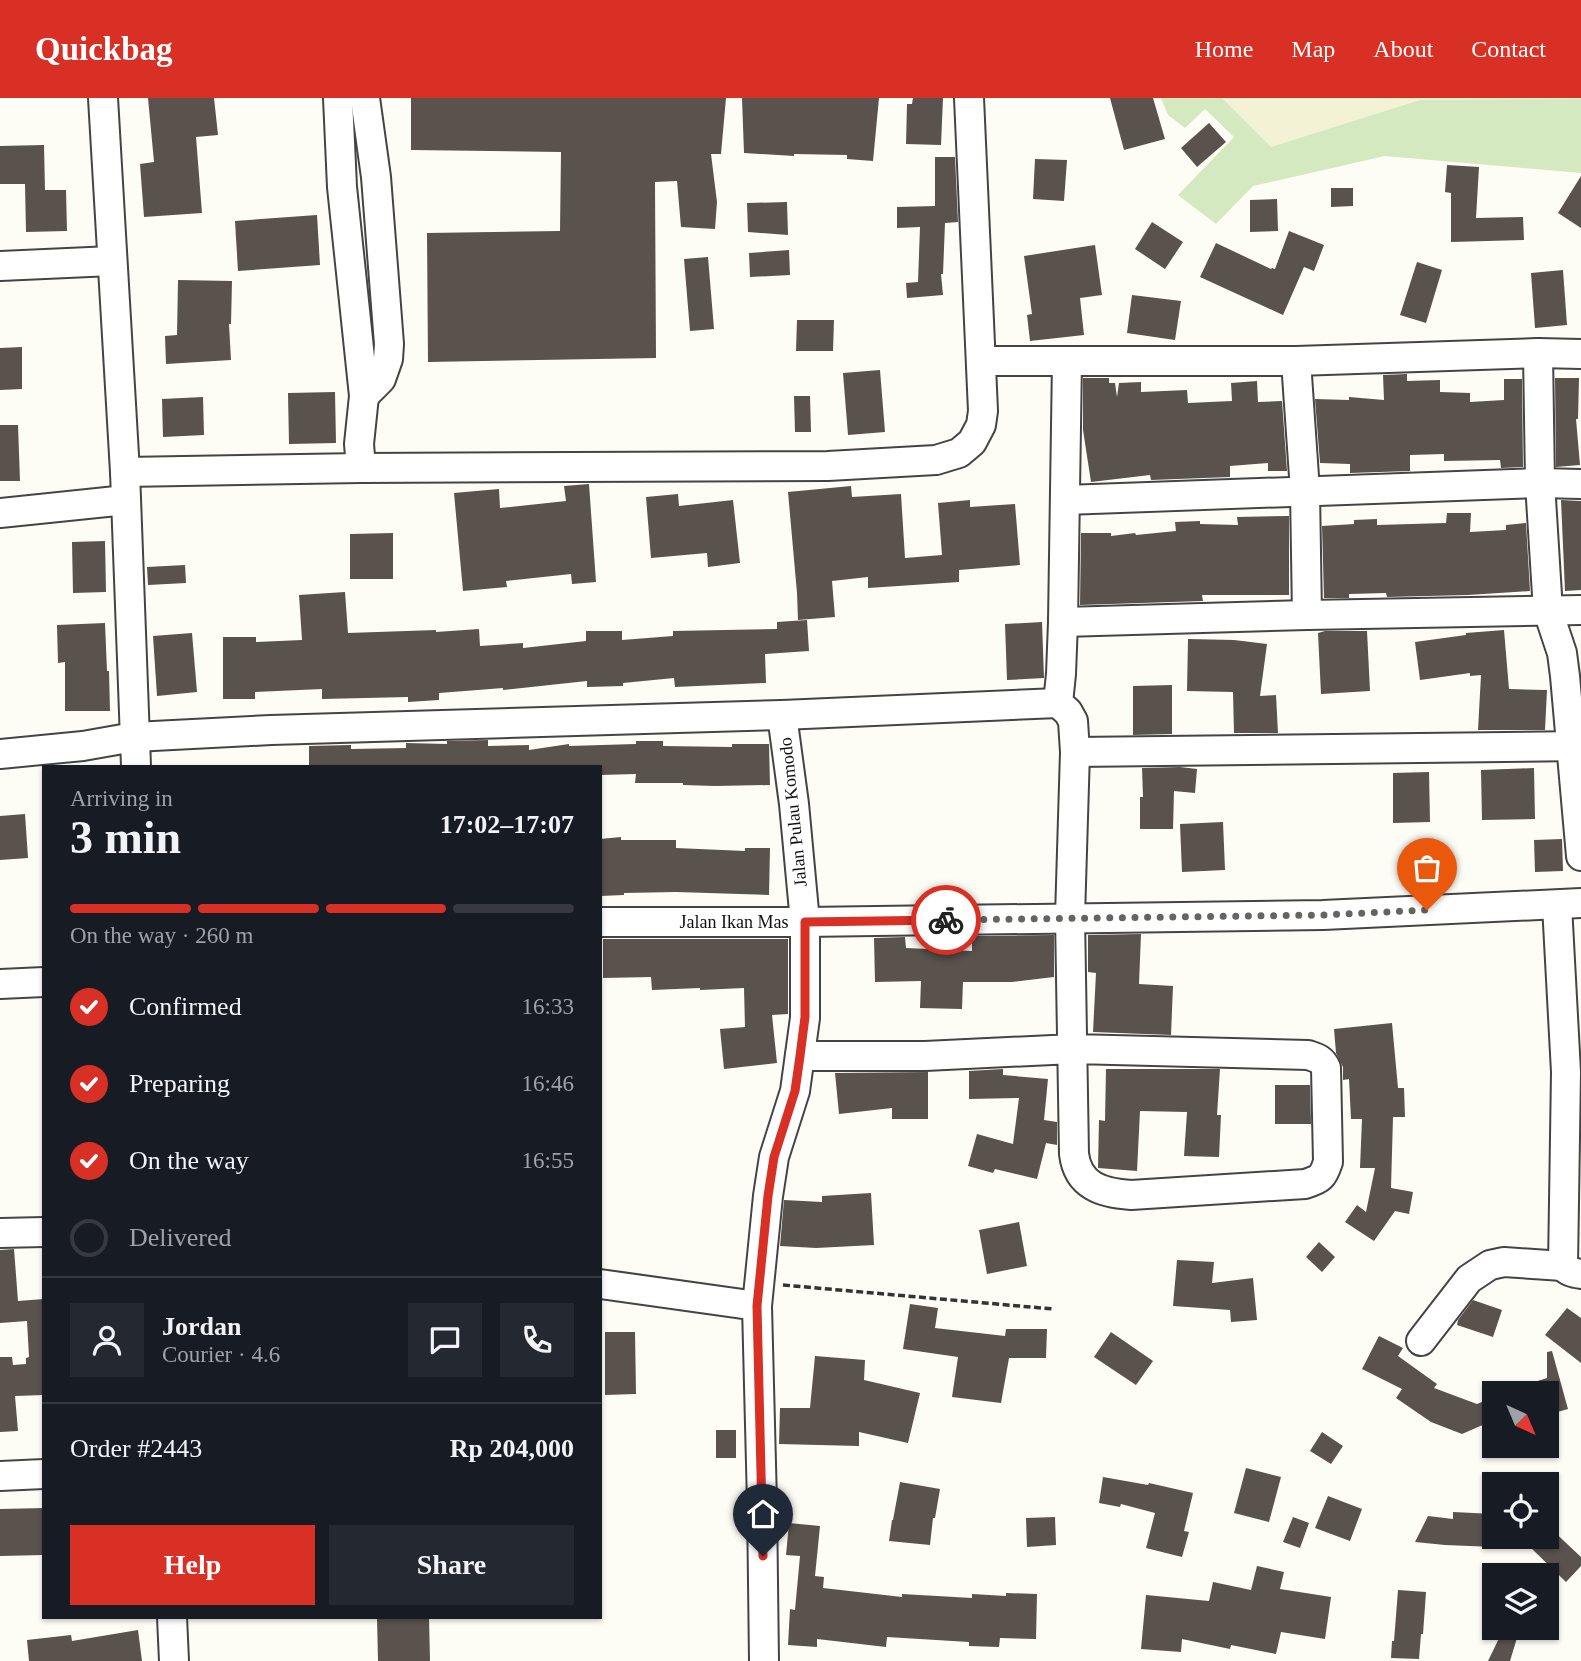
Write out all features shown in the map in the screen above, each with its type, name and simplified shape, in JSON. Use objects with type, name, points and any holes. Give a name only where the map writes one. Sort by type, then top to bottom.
[{"type":"street","points":[[103,98],[125,472],[136,765]]},
{"type":"street","points":[[338,98],[342,187],[364,396],[359,444],[361,468]]},
{"type":"street","points":[[364,396],[381,379],[389,344],[376,177],[365,98]]},
{"type":"street","points":[[125,472],[828,466],[936,460],[959,453],[972,442],[981,425],[984,411],[969,98]]},
{"type":"street","points":[[0,265],[112,261]]},
{"type":"street","points":[[1538,353],[1540,483],[1548,611],[1562,653],[1576,746],[1581,856]]},
{"type":"street","points":[[982,361],[1296,361],[1581,354]]},
{"type":"street","points":[[1058,703],[1063,622],[1067,361]]},
{"type":"street","points":[[1296,361],[1305,491],[1307,615]]},
{"type":"street","points":[[1065,500],[1540,483],[1581,484]]},
{"type":"street","points":[[0,513],[126,500]]},
{"type":"street","points":[[1063,622],[1581,610]]},
{"type":"street","points":[[0,754],[83,746],[134,737],[271,730],[782,715],[1058,703],[1073,721],[1075,752],[1070,917],[1073,1049],[1074,1154],[1076,1167],[1082,1178],[1113,1194],[1131,1195],[1305,1184],[1316,1181],[1323,1175],[1328,1162],[1326,1069],[1318,1058],[1308,1055],[1073,1049],[925,1056],[800,1056]]},
{"type":"street","name":"Jalan Pulau Komodo","points":[[764,1661],[758,1295],[774,1157],[795,1091],[805,1017],[805,922],[782,715]]},
{"type":"street","points":[[1075,752],[1576,746]]},
{"type":"street","points":[[1421,1341],[1469,1279],[1490,1265],[1504,1262],[1572,1270],[1574,1072],[1569,904]]},
{"type":"street","name":"Jalan Ikan Mas","points":[[602,922],[1323,915],[1569,904]]},
{"type":"street","points":[[0,984],[42,982]]},
{"type":"street","points":[[0,1233],[42,1232]]},
{"type":"street","points":[[602,1284],[758,1295]]},
{"type":"street","points":[[0,1476],[42,1474]]},
{"type":"street","points":[[172,1619],[174,1661]]},
{"type":"path","points":[[758,1295],[1053,1309]]},
{"type":"shaded area","points":[[1222,98],[1581,99],[1420,100],[1270,148]]},
{"type":"green space","points":[[1161,98],[1222,98],[1271,147],[1420,100],[1581,99],[1581,173],[1385,156],[1253,186],[1216,224],[1178,195],[1234,137],[1205,109],[1185,128],[1168,115]]},
{"type":"building","points":[[148,98],[214,98],[218,135],[196,137],[202,213],[144,217],[140,164],[154,162]]},
{"type":"building","points":[[411,98],[726,98],[721,154],[711,154],[717,202],[715,229],[681,227],[677,181],[655,182],[656,358],[428,362],[427,233],[560,231],[561,152],[411,150]]},
{"type":"building","points":[[742,98],[879,98],[873,161],[847,159],[847,155],[744,153]]},
{"type":"building","points":[[913,98],[943,98],[941,145],[906,144],[907,104],[912,104]]},
{"type":"building","points":[[1110,98],[1153,98],[1165,139],[1124,150]]},
{"type":"building","points":[[1209,123],[1226,142],[1197,167],[1181,148]]},
{"type":"building","points":[[44,145],[45,190],[66,190],[67,231],[26,232],[25,184],[0,184],[0,146]]},
{"type":"building","points":[[935,157],[955,157],[958,222],[945,223],[941,274],[943,295],[907,298],[906,283],[918,282],[920,227],[897,228],[897,207],[935,206]]},
{"type":"building","points":[[1035,159],[1067,160],[1064,201],[1033,199]]},
{"type":"building","points":[[1447,165],[1479,167],[1476,218],[1523,217],[1524,240],[1451,242],[1451,193],[1445,192]]},
{"type":"building","points":[[1581,176],[1581,228],[1558,213]]},
{"type":"building","points":[[1331,188],[1353,188],[1353,206],[1331,207]]},
{"type":"building","points":[[1277,199],[1278,231],[1250,232],[1250,200]]},
{"type":"building","points":[[787,202],[788,235],[748,232],[747,203]]},
{"type":"building","points":[[317,215],[320,265],[238,271],[235,221]]},
{"type":"building","points":[[1152,222],[1183,242],[1165,269],[1135,249]]},
{"type":"building","points":[[1289,231],[1324,245],[1314,271],[1304,267],[1283,315],[1200,277],[1216,243],[1275,269]]},
{"type":"building","points":[[1095,245],[1102,295],[1080,298],[1084,335],[1030,341],[1027,315],[1032,314],[1024,256]]},
{"type":"building","points":[[789,250],[790,275],[750,277],[749,253]]},
{"type":"building","points":[[708,257],[714,329],[690,331],[684,259]]},
{"type":"building","points":[[1417,262],[1442,270],[1426,323],[1400,315]]},
{"type":"building","points":[[1563,270],[1567,325],[1535,328],[1531,273]]},
{"type":"building","points":[[178,280],[232,281],[229,324],[231,360],[166,364],[165,336],[177,335]]},
{"type":"building","points":[[1132,295],[1181,301],[1175,340],[1127,333]]},
{"type":"building","points":[[797,320],[834,320],[833,351],[796,351]]},
{"type":"building","points":[[22,347],[22,389],[0,390],[0,348]]},
{"type":"building","points":[[880,370],[885,432],[848,435],[843,373]]},
{"type":"building","points":[[1407,374],[1407,381],[1440,380],[1440,392],[1470,393],[1470,402],[1504,400],[1504,379],[1522,379],[1523,467],[1501,468],[1500,460],[1444,461],[1444,454],[1410,455],[1410,471],[1350,473],[1350,464],[1320,463],[1315,399],[1349,400],[1349,397],[1384,400],[1383,375]]},
{"type":"building","points":[[1083,378],[1109,378],[1109,383],[1115,383],[1117,397],[1119,383],[1141,382],[1141,392],[1187,390],[1188,403],[1232,401],[1231,383],[1257,381],[1258,402],[1282,401],[1287,471],[1268,471],[1268,463],[1230,466],[1230,477],[1151,480],[1150,475],[1091,482],[1083,430]]},
{"type":"building","points":[[1555,378],[1579,378],[1576,419],[1580,465],[1556,467]]},
{"type":"building","points":[[335,392],[336,443],[289,444],[288,393]]},
{"type":"building","points":[[794,396],[810,396],[811,432],[795,432]]},
{"type":"building","points":[[203,397],[204,435],[163,437],[162,399]]},
{"type":"building","points":[[0,425],[18,425],[20,481],[0,481]]},
{"type":"building","points":[[589,484],[596,582],[572,584],[571,574],[506,581],[507,587],[463,591],[454,493],[499,489],[500,508],[566,501],[564,486]]},
{"type":"building","points":[[851,486],[852,497],[901,494],[905,558],[942,555],[938,503],[970,500],[970,507],[1015,504],[1020,565],[959,570],[959,582],[868,588],[868,577],[832,581],[835,617],[798,620],[788,492]]},
{"type":"building","points":[[678,494],[679,506],[733,500],[740,563],[708,567],[707,553],[651,558],[646,497]]},
{"type":"building","points":[[1561,500],[1581,501],[1581,590],[1565,591]]},
{"type":"building","points":[[1447,513],[1471,513],[1470,532],[1506,530],[1506,525],[1526,523],[1530,591],[1387,597],[1386,593],[1349,594],[1349,598],[1324,598],[1322,526],[1377,519],[1377,525],[1446,523]]},
{"type":"building","points":[[1289,516],[1289,595],[1202,595],[1203,601],[1080,605],[1081,533],[1136,535],[1176,531],[1175,522],[1200,521],[1200,524],[1238,525],[1237,517]]},
{"type":"building","points":[[393,533],[393,579],[350,579],[350,534]]},
{"type":"building","points":[[105,541],[106,592],[73,593],[72,542]]},
{"type":"building","points":[[185,565],[186,583],[148,585],[147,567]]},
{"type":"building","points":[[345,592],[348,633],[479,629],[480,646],[523,643],[523,648],[586,641],[586,631],[622,631],[622,640],[673,636],[673,631],[777,629],[777,622],[807,620],[809,651],[765,654],[766,683],[675,687],[674,678],[623,683],[623,686],[587,687],[587,681],[503,690],[439,693],[439,700],[408,702],[408,697],[322,699],[322,689],[255,692],[255,699],[223,699],[223,637],[256,637],[256,642],[302,640],[299,595]]},
{"type":"building","points":[[1042,622],[1044,678],[1007,680],[1005,624]]},
{"type":"building","points":[[105,623],[110,711],[65,711],[65,662],[58,663],[57,625]]},
{"type":"building","points":[[1504,630],[1509,689],[1547,690],[1545,730],[1478,730],[1481,675],[1470,676],[1470,673],[1420,680],[1415,642],[1466,633]]},
{"type":"building","points":[[1367,631],[1370,691],[1321,694],[1318,633]]},
{"type":"building","points":[[192,633],[197,692],[157,696],[153,636]]},
{"type":"building","points":[[1188,639],[1267,644],[1260,696],[1276,695],[1278,733],[1234,733],[1233,692],[1187,691]]},
{"type":"building","points":[[1172,685],[1172,734],[1133,735],[1133,686]]},
{"type":"building","points":[[488,740],[488,746],[529,745],[529,750],[569,744],[636,744],[636,741],[663,741],[663,746],[732,747],[732,744],[769,744],[770,785],[635,783],[636,774],[602,775],[602,765],[309,765],[309,746],[351,745],[351,749],[406,748],[406,743],[447,744],[447,741]]},
{"type":"building","points":[[1142,768],[1197,769],[1195,793],[1174,791],[1173,829],[1140,829]]},
{"type":"building","points":[[1534,768],[1535,819],[1482,820],[1481,770]]},
{"type":"building","points":[[1429,772],[1430,822],[1393,823],[1393,773]]},
{"type":"building","points":[[25,814],[28,858],[0,860],[0,816]]},
{"type":"building","points":[[1223,822],[1225,870],[1182,872],[1180,824]]},
{"type":"building","points":[[621,837],[621,840],[676,840],[676,848],[745,851],[745,848],[770,848],[769,895],[676,892],[602,896],[602,839]]},
{"type":"building","points":[[1562,839],[1563,871],[1535,872],[1534,840]]},
{"type":"building","points":[[1141,934],[1139,984],[1173,986],[1171,1035],[1093,1032],[1096,973],[1088,972],[1088,935]]},
{"type":"building","points":[[1054,935],[1054,977],[1012,982],[963,982],[962,1009],[920,1008],[921,981],[875,982],[874,938],[905,937],[906,948],[972,951],[972,936]]},
{"type":"building","points":[[603,939],[788,939],[788,1014],[772,1015],[777,1063],[724,1069],[720,1029],[745,1027],[744,988],[652,990],[651,977],[603,978]]},
{"type":"building","points":[[1392,1023],[1398,1088],[1404,1088],[1405,1117],[1393,1117],[1391,1188],[1413,1192],[1409,1214],[1395,1211],[1374,1241],[1345,1222],[1357,1205],[1366,1212],[1375,1168],[1360,1168],[1362,1119],[1351,1119],[1349,1079],[1343,1080],[1343,1067],[1336,1053],[1334,1029]]},
{"type":"building","points":[[1003,1069],[1003,1075],[1048,1079],[1044,1120],[1057,1122],[1057,1145],[1046,1143],[1037,1179],[995,1169],[993,1173],[968,1166],[977,1134],[1013,1144],[1019,1098],[969,1099],[969,1071]]},
{"type":"building","points":[[1106,1069],[1220,1069],[1217,1115],[1221,1115],[1219,1157],[1184,1156],[1187,1112],[1140,1111],[1137,1171],[1098,1168],[1099,1120],[1105,1121]]},
{"type":"building","points":[[928,1072],[928,1119],[892,1119],[892,1108],[839,1114],[835,1073]]},
{"type":"building","points":[[1275,1085],[1310,1085],[1311,1124],[1275,1124]]},
{"type":"building","points":[[871,1193],[874,1245],[816,1248],[780,1246],[784,1200],[822,1202],[822,1196]]},
{"type":"building","points":[[1019,1222],[1027,1266],[987,1274],[979,1230]]},
{"type":"building","points":[[1319,1242],[1335,1257],[1322,1272],[1306,1257]]},
{"type":"building","points":[[14,1249],[18,1301],[42,1299],[42,1395],[15,1396],[18,1431],[0,1432],[0,1357],[12,1357],[13,1365],[26,1364],[26,1358],[29,1357],[27,1321],[0,1323],[0,1250]]},
{"type":"building","points":[[1177,1260],[1214,1262],[1212,1283],[1253,1278],[1257,1320],[1231,1322],[1230,1310],[1173,1306]]},
{"type":"building","points":[[1473,1300],[1502,1310],[1493,1337],[1457,1325]]},
{"type":"building","points":[[910,1304],[938,1308],[935,1328],[1005,1336],[1006,1329],[1047,1329],[1046,1358],[1009,1358],[1001,1403],[952,1397],[958,1357],[903,1349]]},
{"type":"building","points":[[1567,1308],[1581,1318],[1581,1363],[1545,1335]]},
{"type":"building","points":[[605,1332],[635,1332],[636,1394],[605,1395]]},
{"type":"building","points":[[1111,1332],[1153,1361],[1136,1385],[1094,1357]]},
{"type":"building","points":[[1379,1336],[1403,1348],[1398,1356],[1437,1384],[1434,1388],[1477,1404],[1482,1402],[1482,1425],[1462,1434],[1431,1422],[1396,1398],[1402,1389],[1362,1369]]},
{"type":"building","points":[[1552,1351],[1568,1409],[1559,1412],[1559,1381],[1537,1381],[1547,1378],[1547,1352]]},
{"type":"building","points":[[815,1356],[865,1360],[864,1380],[920,1393],[908,1443],[859,1432],[859,1446],[779,1444],[780,1408],[810,1408]]},
{"type":"building","points":[[716,1430],[736,1430],[736,1458],[716,1458]]},
{"type":"building","points":[[1322,1432],[1343,1446],[1331,1464],[1310,1451]]},
{"type":"building","points":[[1246,1468],[1281,1477],[1269,1522],[1234,1513]]},
{"type":"building","points":[[1103,1477],[1148,1485],[1149,1483],[1193,1493],[1184,1531],[1189,1532],[1182,1557],[1146,1548],[1155,1513],[1121,1504],[1120,1507],[1099,1503]]},
{"type":"building","points":[[900,1482],[940,1489],[930,1545],[889,1541]]},
{"type":"building","points":[[1328,1496],[1362,1509],[1350,1541],[1315,1528]]},
{"type":"building","points":[[42,1508],[42,1555],[0,1556],[0,1509]]},
{"type":"building","points":[[1453,1512],[1482,1513],[1482,1547],[1415,1542],[1428,1516],[1453,1519]]},
{"type":"building","points":[[1055,1517],[1056,1545],[1027,1547],[1026,1518]]},
{"type":"building","points":[[1293,1517],[1309,1523],[1300,1548],[1283,1542]]},
{"type":"building","points":[[789,1523],[820,1526],[815,1576],[824,1577],[823,1588],[902,1597],[902,1594],[972,1598],[972,1594],[1037,1594],[1036,1639],[1000,1638],[999,1647],[969,1646],[969,1642],[887,1637],[886,1647],[817,1639],[817,1647],[788,1645],[790,1609],[795,1610],[800,1556],[786,1555]]},
{"type":"building","points":[[1559,1536],[1581,1557],[1581,1566],[1566,1582],[1559,1575],[1559,1563],[1546,1563],[1532,1549],[1559,1549]]},
{"type":"building","points":[[1257,1566],[1284,1572],[1280,1589],[1331,1597],[1325,1639],[1281,1632],[1276,1654],[1231,1645],[1230,1649],[1182,1639],[1181,1652],[1141,1649],[1146,1595],[1209,1601],[1213,1582],[1251,1590]]},
{"type":"building","points":[[1398,1590],[1426,1592],[1419,1659],[1391,1658]]},
{"type":"building","points":[[377,1619],[429,1619],[430,1661],[378,1661]]},
{"type":"building","points":[[138,1630],[142,1661],[29,1661],[27,1640],[71,1635],[72,1641]]},
{"type":"building","points":[[1498,1640],[1516,1640],[1510,1661],[1488,1661]]},
{"type":"way so far","points":[[946,920],[1323,915],[1427,910]]},
{"type":"route","points":[[763,1556],[757,1306],[774,1157],[795,1091],[805,1017],[805,922],[946,920]]}]
